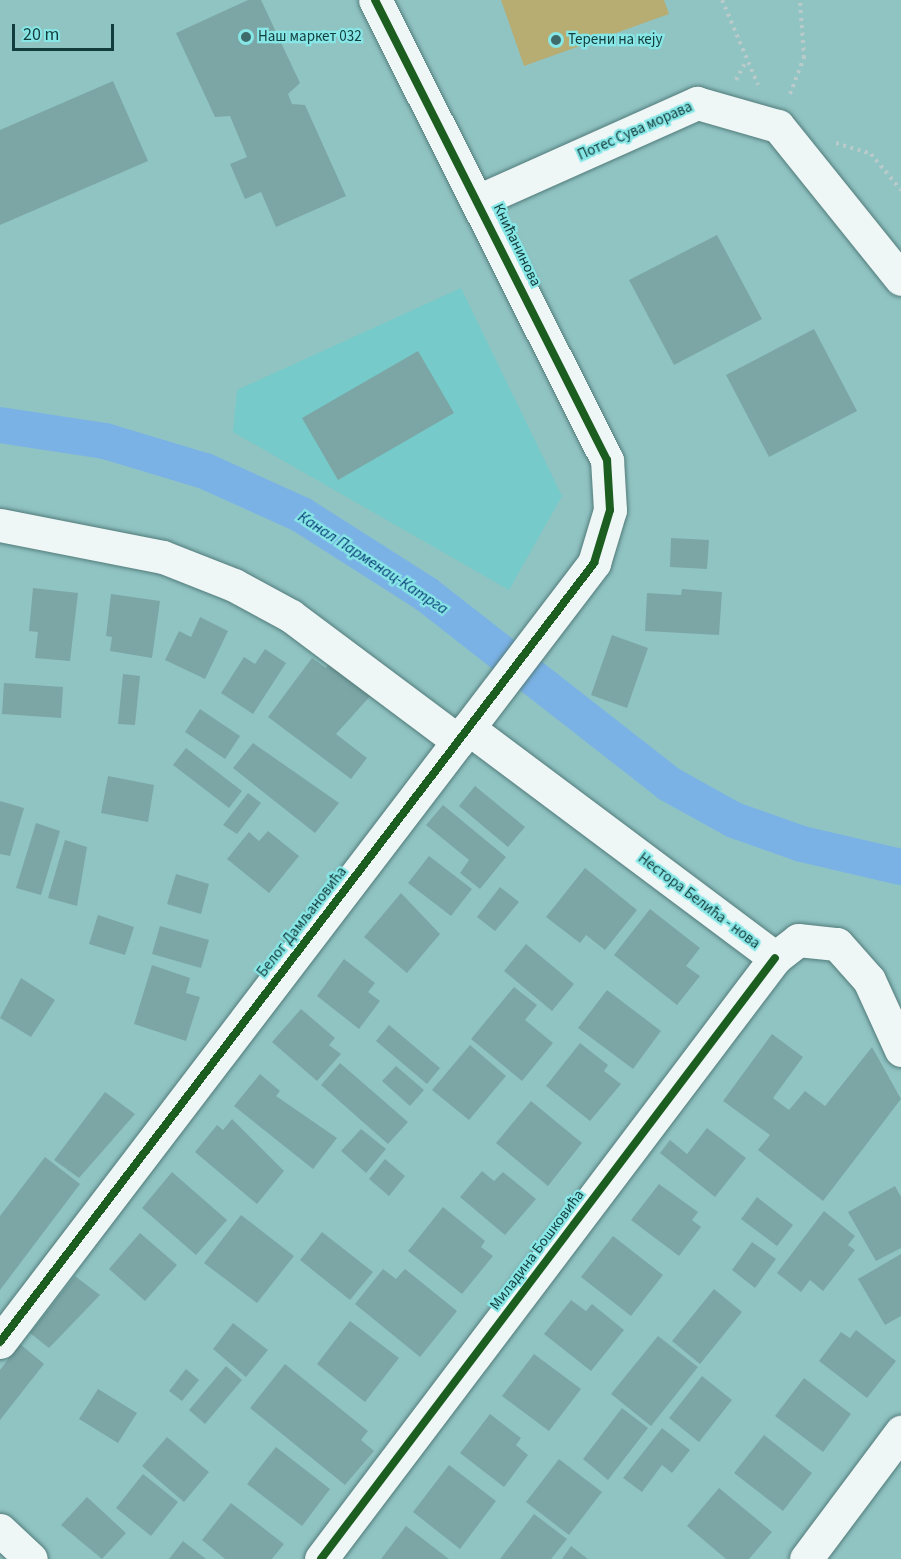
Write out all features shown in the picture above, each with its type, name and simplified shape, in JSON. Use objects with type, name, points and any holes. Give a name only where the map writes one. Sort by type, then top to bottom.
[{"type":"street","name":"Книћанинова","points":[[375,0],[480,200],[607,460],[610,510]]},
{"type":"street","name":"Потес Сува морава","points":[[480,200],[697,102],[778,126]]},
{"type":"street","points":[[778,126],[901,279]]},
{"type":"street","name":"Белог Дамљановића","points":[[0,1342],[463,734],[499,691],[594,563],[610,510]]},
{"type":"street","points":[[0,525],[163,557],[234,585],[291,616],[463,734]]},
{"type":"street","name":"Нестора Белића - нова","points":[[463,734],[775,958],[798,940],[837,944],[869,980],[901,1050]]},
{"type":"street","name":"Миладина Бошковића","points":[[321,1559],[775,958]]},
{"type":"street","points":[[806,1559],[901,1432]]},
{"type":"street","points":[[0,1530],[31,1559]]},
{"type":"path","points":[[722,0],[778,126]]},
{"type":"path","points":[[778,126],[804,58],[800,0]]},
{"type":"path","points":[[871,154],[901,190]]},
{"type":"shaded area","name":"Терени на кеју","points":[[501,0],[664,0],[669,14],[524,66]]},
{"type":"shaded area","points":[[461,288],[562,496],[509,590],[233,432],[237,390]]},
{"type":"building","points":[[248,0],[261,0],[300,83],[288,94],[292,104],[305,105],[346,196],[276,227],[261,192],[245,199],[230,164],[247,157],[230,116],[215,117],[176,33]]},
{"type":"building","points":[[113,81],[148,161],[0,225],[0,130]]},
{"type":"building","points":[[717,235],[762,319],[674,365],[629,280]]},
{"type":"building","points":[[814,329],[857,411],[769,457],[726,375]]},
{"type":"building","points":[[418,351],[454,413],[338,480],[302,418]]},
{"type":"building","points":[[671,538],[709,540],[707,569],[670,567]]},
{"type":"building","points":[[33,588],[78,593],[70,661],[35,658],[38,632],[29,631]]},
{"type":"building","points":[[682,589],[722,592],[719,635],[645,631],[647,593],[681,595]]},
{"type":"building","points":[[111,594],[160,601],[152,658],[110,651],[112,637],[106,636]]},
{"type":"building","points":[[200,617],[228,631],[205,679],[165,660],[179,631],[191,637]]},
{"type":"building","points":[[612,635],[648,648],[627,708],[591,695]]},
{"type":"building","points":[[265,649],[286,663],[253,714],[221,693],[244,657],[255,664]]},
{"type":"building","points":[[312,658],[326,668],[331,662],[373,693],[336,734],[367,758],[351,779],[268,717]]},
{"type":"building","points":[[123,674],[140,676],[135,725],[118,724]]},
{"type":"building","points":[[4,683],[63,687],[61,718],[2,714]]},
{"type":"building","points":[[200,709],[240,736],[225,759],[185,732]]},
{"type":"building","points":[[253,743],[339,803],[315,833],[233,768]]},
{"type":"building","points":[[186,748],[242,791],[229,808],[173,765]]},
{"type":"building","points":[[108,776],[154,785],[148,822],[101,813]]},
{"type":"building","points":[[475,786],[525,827],[508,847],[459,806]]},
{"type":"building","points":[[248,793],[261,803],[237,834],[223,825]]},
{"type":"building","points":[[0,801],[24,808],[10,856],[0,854]]},
{"type":"building","points":[[443,805],[506,857],[480,889],[460,873],[469,860],[426,825]]},
{"type":"building","points":[[36,823],[60,831],[41,895],[16,888]]},
{"type":"building","points":[[268,831],[299,856],[269,893],[227,859],[249,832],[259,841]]},
{"type":"building","points":[[65,840],[87,847],[77,906],[48,898]]},
{"type":"building","points":[[429,856],[472,889],[451,916],[408,883]]},
{"type":"building","points":[[585,868],[637,910],[605,950],[586,935],[580,943],[546,917]]},
{"type":"building","points":[[176,874],[209,884],[201,914],[167,904]]},
{"type":"building","points":[[500,887],[519,902],[495,931],[477,917]]},
{"type":"building","points":[[401,893],[440,934],[407,973],[364,937]]},
{"type":"building","points":[[650,909],[700,948],[686,966],[700,976],[677,1005],[614,955]]},
{"type":"building","points":[[98,915],[134,927],[125,955],[89,944]]},
{"type":"building","points":[[160,926],[209,940],[201,968],[152,954]]},
{"type":"building","points":[[526,944],[574,984],[552,1011],[504,971]]},
{"type":"building","points":[[344,959],[375,983],[368,992],[380,1001],[359,1029],[317,996]]},
{"type":"building","points":[[152,965],[190,978],[186,993],[200,997],[186,1041],[134,1024]]},
{"type":"building","points":[[21,978],[55,1000],[31,1037],[0,1018]]},
{"type":"building","points":[[514,987],[537,1005],[525,1020],[553,1043],[522,1081],[471,1039]]},
{"type":"building","points":[[607,990],[661,1031],[633,1069],[578,1028]]},
{"type":"building","points":[[301,1009],[335,1038],[329,1045],[341,1054],[317,1081],[272,1042]]},
{"type":"building","points":[[389,1025],[440,1068],[427,1084],[376,1041]]},
{"type":"building","points":[[772,1034],[803,1057],[773,1098],[789,1110],[805,1091],[825,1106],[872,1047],[901,1099],[823,1201],[758,1150],[770,1135],[723,1101]]},
{"type":"building","points":[[580,1043],[608,1065],[604,1071],[621,1084],[590,1121],[546,1086]]},
{"type":"building","points":[[470,1045],[506,1076],[469,1120],[432,1090]]},
{"type":"building","points":[[340,1063],[408,1122],[388,1144],[321,1085]]},
{"type":"building","points":[[396,1066],[424,1090],[410,1106],[382,1081]]},
{"type":"building","points":[[260,1074],[280,1091],[276,1096],[337,1138],[313,1169],[234,1106]]},
{"type":"building","points":[[105,1092],[135,1114],[79,1178],[54,1160]]},
{"type":"building","points":[[531,1101],[582,1143],[548,1186],[496,1143]]},
{"type":"building","points":[[232,1119],[284,1171],[257,1204],[195,1152],[217,1125],[223,1130]]},
{"type":"building","points":[[707,1128],[746,1158],[715,1197],[660,1153],[670,1140],[687,1154]]},
{"type":"building","points":[[361,1129],[386,1149],[366,1173],[341,1151]]},
{"type":"building","points":[[45,1157],[80,1184],[0,1290],[0,1216]]},
{"type":"building","points":[[385,1159],[405,1176],[389,1196],[369,1179]]},
{"type":"building","points":[[482,1171],[494,1181],[503,1172],[536,1199],[505,1235],[460,1197]]},
{"type":"building","points":[[172,1172],[227,1220],[196,1255],[142,1208]]},
{"type":"building","points":[[659,1184],[698,1212],[692,1220],[701,1227],[679,1256],[631,1220]]},
{"type":"building","points":[[895,1186],[901,1197],[901,1248],[876,1261],[848,1212]]},
{"type":"building","points":[[757,1197],[793,1225],[777,1246],[741,1219]]},
{"type":"building","points":[[443,1207],[485,1241],[481,1247],[493,1256],[462,1294],[408,1251]]},
{"type":"building","points":[[824,1211],[855,1236],[848,1245],[855,1250],[823,1291],[810,1280],[801,1292],[777,1273]]},
{"type":"building","points":[[241,1215],[294,1256],[257,1303],[204,1263]]},
{"type":"building","points":[[322,1232],[373,1272],[350,1300],[300,1260]]},
{"type":"building","points":[[140,1233],[177,1265],[145,1301],[109,1269]]},
{"type":"building","points":[[613,1236],[663,1275],[631,1316],[581,1277]]},
{"type":"building","points":[[752,1242],[776,1259],[755,1288],[732,1270]]},
{"type":"building","points":[[901,1254],[901,1316],[885,1325],[858,1279]]},
{"type":"building","points":[[383,1269],[396,1279],[405,1269],[457,1311],[420,1357],[355,1304]]},
{"type":"building","points":[[75,1276],[100,1295],[49,1348],[30,1333]]},
{"type":"building","points":[[714,1289],[742,1312],[700,1364],[672,1341]]},
{"type":"building","points":[[571,1300],[586,1311],[592,1304],[624,1330],[591,1371],[544,1334]]},
{"type":"building","points":[[350,1321],[399,1358],[365,1402],[317,1364]]},
{"type":"building","points":[[233,1323],[268,1350],[246,1377],[213,1349]]},
{"type":"building","points":[[856,1330],[896,1361],[867,1398],[819,1361],[841,1332],[850,1338]]},
{"type":"building","points":[[658,1336],[698,1367],[651,1426],[611,1394]]},
{"type":"building","points":[[20,1344],[44,1364],[0,1420],[0,1370]]},
{"type":"building","points":[[534,1354],[581,1389],[549,1431],[502,1396]]},
{"type":"building","points":[[285,1364],[368,1431],[361,1440],[374,1451],[345,1485],[250,1408]]},
{"type":"building","points":[[226,1366],[242,1380],[205,1424],[189,1410]]},
{"type":"building","points":[[186,1369],[199,1380],[182,1401],[169,1391]]},
{"type":"building","points":[[702,1376],[732,1400],[699,1442],[669,1418]]},
{"type":"building","points":[[804,1378],[851,1414],[823,1452],[775,1416]]},
{"type":"building","points":[[98,1389],[137,1413],[118,1443],[79,1419]]},
{"type":"building","points":[[622,1408],[648,1428],[608,1480],[583,1459]]},
{"type":"building","points":[[490,1414],[521,1438],[516,1445],[528,1455],[504,1487],[460,1453]]},
{"type":"building","points":[[662,1428],[690,1450],[672,1473],[662,1465],[642,1492],[623,1478]]},
{"type":"building","points":[[764,1435],[812,1473],[783,1511],[734,1473]]},
{"type":"building","points":[[167,1437],[209,1472],[184,1502],[142,1466]]},
{"type":"building","points":[[276,1447],[330,1489],[302,1526],[247,1484]]},
{"type":"building","points":[[559,1459],[602,1492],[569,1535],[526,1502]]},
{"type":"building","points":[[449,1465],[496,1501],[460,1549],[413,1512]]},
{"type":"building","points":[[143,1474],[178,1502],[151,1536],[116,1508]]},
{"type":"building","points":[[719,1488],[772,1532],[749,1559],[726,1559],[687,1526]]},
{"type":"building","points":[[87,1497],[126,1533],[102,1559],[61,1525]]},
{"type":"building","points":[[231,1503],[284,1544],[272,1559],[225,1559],[202,1540]]},
{"type":"building","points":[[534,1514],[567,1539],[551,1559],[500,1559]]},
{"type":"building","points":[[406,1526],[449,1559],[381,1559]]},
{"type":"building","points":[[183,1541],[206,1559],[169,1559]]},
{"type":"building","points":[[571,1546],[588,1559],[562,1559]]},
{"type":"waterway","name":"Канал Парменац-Катрга","points":[[0,425],[105,441],[205,471],[302,515],[426,594],[669,784],[734,820],[802,844],[901,867]]},
{"type":"cycle path","points":[[0,1342],[594,563],[610,510],[607,460],[375,0]]},
{"type":"cycle path","points":[[321,1559],[775,958]]},
{"type":"place","name":"Наш маркет 032","points":[[246,37]]},
{"type":"place","name":"Терени на кеју","points":[[556,40]]}]
